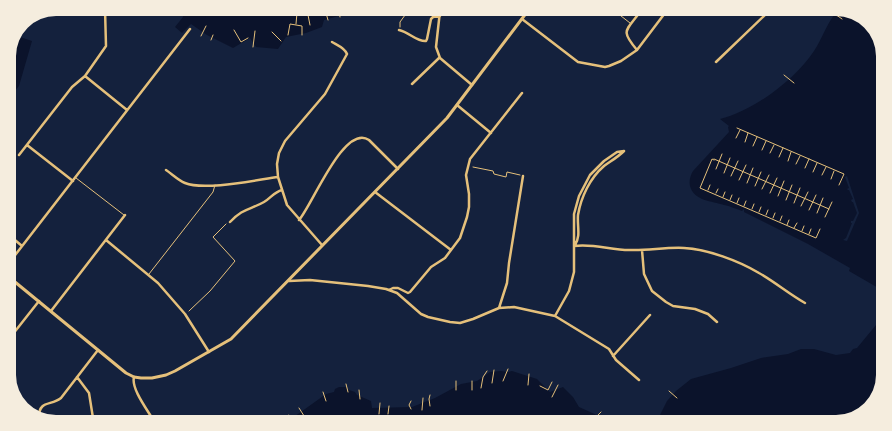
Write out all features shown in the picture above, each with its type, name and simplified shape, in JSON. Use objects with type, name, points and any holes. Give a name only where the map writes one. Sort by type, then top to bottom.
[{"type":"street","points":[[19,155],[72,87],[85,76],[106,46],[105,16]]},
{"type":"street","points":[[399,30],[406,31],[420,40],[426,41],[432,17],[440,16],[436,47],[440,58],[472,85]]},
{"type":"street","points":[[16,283],[126,373],[134,377],[149,378],[166,375],[175,371],[231,338],[289,281],[322,245],[437,129],[525,16]]},
{"type":"street","points":[[637,16],[627,29],[626,34],[627,38],[637,50]]},
{"type":"street","points":[[522,19],[578,62],[605,67],[621,61],[637,50],[663,16]]},
{"type":"street","points":[[716,62],[764,16]]},
{"type":"street","points":[[16,254],[190,29]]},
{"type":"street","points":[[322,245],[287,205],[278,177],[277,164],[279,153],[285,141],[325,94],[347,54],[347,52],[342,48],[332,42]]},
{"type":"street","points":[[412,84],[440,58]]},
{"type":"street","points":[[85,76],[127,110]]},
{"type":"street","points":[[390,290],[393,288],[398,288],[408,293],[410,292],[432,267],[445,258],[460,238],[467,217],[467,166],[470,159],[522,93]]},
{"type":"street","points":[[456,105],[491,133]]},
{"type":"street","points":[[299,220],[329,168],[344,148],[356,137],[363,137],[369,140],[398,169]]},
{"type":"street","points":[[27,145],[73,181]]},
{"type":"street","points":[[555,316],[569,291],[574,272],[574,246],[574,214],[579,196],[590,175],[604,161],[617,152],[624,151],[604,167],[587,188],[578,215],[578,240],[574,246]]},
{"type":"street","points":[[166,170],[185,183],[199,185],[215,185],[278,177]]},
{"type":"street","points":[[499,308],[507,283],[523,176]]},
{"type":"street","points":[[230,222],[242,211],[263,203],[275,192],[282,190]]},
{"type":"street","points":[[376,192],[451,250]]},
{"type":"street","points":[[51,311],[125,215]]},
{"type":"street","points":[[106,240],[158,283],[185,314],[208,352]]},
{"type":"street","points":[[16,241],[22,246]]},
{"type":"street","points":[[574,246],[583,244],[610,249],[642,250],[685,248],[703,251],[745,265],[759,272],[805,303]]},
{"type":"street","points":[[642,250],[644,274],[652,291],[673,306],[695,309],[708,314],[717,322]]},
{"type":"street","points":[[289,281],[310,280],[368,286],[390,290],[397,293],[421,314],[450,322],[460,323],[499,308],[514,307],[555,316],[609,350],[613,356],[638,380]]},
{"type":"street","points":[[16,330],[39,301]]},
{"type":"street","points":[[613,356],[650,315]]},
{"type":"street","points":[[40,412],[42,406],[58,401],[98,350]]},
{"type":"street","points":[[77,377],[88,393],[92,415]]},
{"type":"street","points":[[134,377],[134,388],[150,415]]},
{"type":"lane","points":[[621,16],[632,24]]},
{"type":"lane","points":[[75,177],[125,215]]},
{"type":"lane","points":[[148,275],[213,192],[215,185]]},
{"type":"path","points":[[296,25],[297,16]]},
{"type":"path","points":[[308,16],[310,25]]},
{"type":"path","points":[[327,16],[328,20]]},
{"type":"path","points":[[399,30],[400,22],[404,16]]},
{"type":"path","points":[[288,35],[290,24],[302,26],[302,35]]},
{"type":"path","points":[[201,36],[206,26]]},
{"type":"path","points":[[234,30],[241,42],[248,38]]},
{"type":"path","points":[[253,47],[255,31]]},
{"type":"path","points":[[272,32],[281,41]]},
{"type":"path","points":[[211,40],[213,35]]},
{"type":"path","points":[[784,75],[794,83]]},
{"type":"path","points":[[737,128],[844,174],[839,185]]},
{"type":"path","points":[[736,138],[740,129]]},
{"type":"path","points":[[745,142],[749,133]]},
{"type":"path","points":[[753,146],[757,136]]},
{"type":"path","points":[[762,150],[766,140]]},
{"type":"path","points":[[770,153],[775,144]]},
{"type":"path","points":[[779,157],[783,148]]},
{"type":"path","points":[[788,161],[792,151]]},
{"type":"path","points":[[716,169],[722,154]]},
{"type":"path","points":[[796,164],[800,155]]},
{"type":"path","points":[[724,173],[730,158]]},
{"type":"path","points":[[820,229],[816,238],[700,188],[712,159],[828,209]]},
{"type":"path","points":[[805,168],[809,159]]},
{"type":"path","points":[[731,176],[738,161]]},
{"type":"path","points":[[813,172],[818,162]]},
{"type":"path","points":[[739,180],[746,165]]},
{"type":"path","points":[[467,166],[494,171],[494,174],[506,177],[507,172],[523,176]]},
{"type":"path","points":[[822,176],[826,166]]},
{"type":"path","points":[[747,183],[753,168]]},
{"type":"path","points":[[831,179],[835,170]]},
{"type":"path","points":[[755,186],[761,172]]},
{"type":"path","points":[[762,189],[769,175]]},
{"type":"path","points":[[770,193],[777,178]]},
{"type":"path","points":[[778,196],[784,181]]},
{"type":"path","points":[[786,200],[792,185]]},
{"type":"path","points":[[708,192],[710,186]]},
{"type":"path","points":[[715,195],[718,188]]},
{"type":"path","points":[[794,203],[800,188]]},
{"type":"path","points":[[722,198],[725,192]]},
{"type":"path","points":[[801,206],[808,192]]},
{"type":"path","points":[[729,201],[732,195]]},
{"type":"path","points":[[809,210],[816,195]]},
{"type":"path","points":[[737,204],[739,198]]},
{"type":"path","points":[[817,213],[823,198]]},
{"type":"path","points":[[744,207],[746,201]]},
{"type":"path","points":[[825,217],[832,202]]},
{"type":"path","points":[[751,210],[754,204]]},
{"type":"path","points":[[758,213],[761,207]]},
{"type":"path","points":[[765,216],[768,210]]},
{"type":"path","points":[[773,219],[775,213]]},
{"type":"path","points":[[780,222],[782,216]]},
{"type":"path","points":[[787,226],[789,220]]},
{"type":"path","points":[[192,309],[235,261],[213,237],[228,222],[230,222]]},
{"type":"path","points":[[794,229],[796,222]]},
{"type":"path","points":[[801,232],[804,226]]},
{"type":"path","points":[[808,235],[811,229]]},
{"type":"path","points":[[503,381],[508,369]]},
{"type":"path","points":[[492,383],[494,370]]},
{"type":"path","points":[[481,388],[483,377],[487,371]]},
{"type":"path","points":[[528,385],[529,374]]},
{"type":"path","points":[[456,381],[456,390]]},
{"type":"path","points":[[472,381],[472,390]]},
{"type":"path","points":[[540,386],[548,390],[552,382]]},
{"type":"path","points":[[346,384],[348,392]]},
{"type":"path","points":[[552,397],[558,385]]},
{"type":"path","points":[[360,390],[360,399]]},
{"type":"path","points":[[669,391],[677,398]]},
{"type":"path","points":[[323,392],[326,402]]},
{"type":"path","points":[[430,395],[430,406]]},
{"type":"path","points":[[422,410],[423,398]]},
{"type":"path","points":[[411,401],[409,405],[411,409]]},
{"type":"path","points":[[379,414],[380,403]]},
{"type":"path","points":[[388,406],[388,414]]},
{"type":"path","points":[[299,408],[303,415]]},
{"type":"water","points":[[339,16],[324,20],[322,27],[306,33],[286,37],[278,49],[256,47],[250,38],[233,48],[207,35],[191,24],[182,33],[175,27],[183,17]]},
{"type":"water","points":[[834,16],[854,20],[866,30],[872,38],[876,53],[876,287],[849,271],[850,268],[808,244],[744,212],[744,209],[742,211],[699,198],[692,191],[690,186],[690,178],[693,171],[729,132],[729,126],[720,119],[733,115],[759,102],[785,83],[806,62],[814,51]]},
{"type":"water","points":[[21,37],[32,41],[19,86],[16,89],[16,53],[17,46]]},
{"type":"water","points":[[876,325],[875,385],[868,399],[860,407],[846,414],[660,415],[667,401],[676,391],[691,379],[761,358],[788,354],[801,349],[814,349],[836,355],[850,353],[853,349],[857,348]]},
{"type":"water","points":[[512,371],[537,379],[550,392],[563,387],[573,397],[579,407],[597,415],[297,415],[326,394],[334,392],[335,389],[339,387],[346,387],[355,392],[357,395],[371,401],[372,408],[412,407],[435,398],[461,384],[477,381],[490,372]]},
{"type":"pier","points":[[847,176],[859,213],[847,241],[843,240],[846,238],[852,223],[851,221],[853,221],[857,213],[851,200],[853,199],[849,190],[847,189],[849,188],[845,177]]}]
